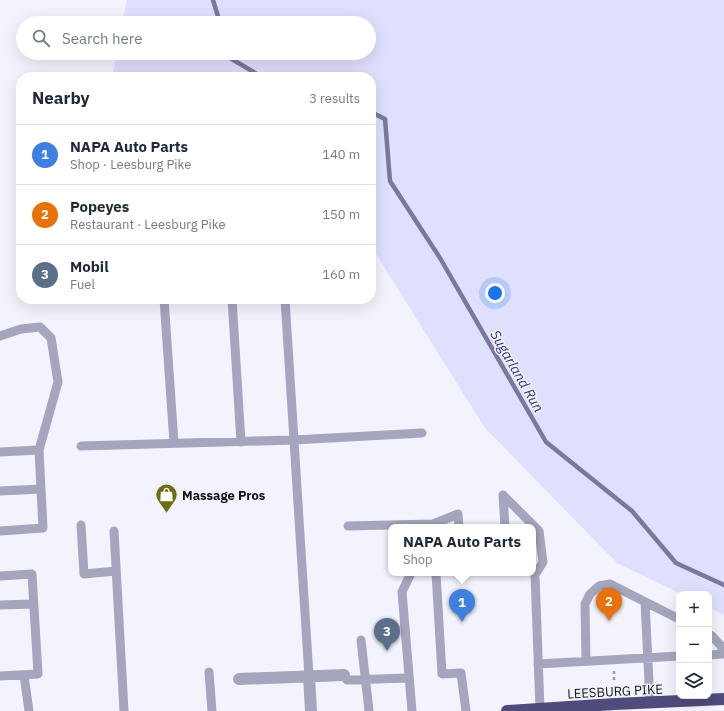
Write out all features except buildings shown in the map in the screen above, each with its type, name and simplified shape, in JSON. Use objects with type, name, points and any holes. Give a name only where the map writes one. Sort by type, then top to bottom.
[{"type":"highway","name":"LEESBURG PIKE","points":[[507,711],[648,707],[724,699]]},
{"type":"street","points":[[239,679],[344,675]]},
{"type":"street","points":[[309,676],[311,711]]},
{"type":"lane","points":[[164,304],[174,443]]},
{"type":"lane","points":[[232,304],[241,442]]},
{"type":"lane","points":[[285,304],[309,676]]},
{"type":"lane","points":[[0,336],[21,329],[40,327],[51,338],[58,382],[39,450],[43,528],[0,531]]},
{"type":"lane","points":[[81,446],[294,440],[422,433]]},
{"type":"lane","points":[[0,452],[39,450]]},
{"type":"lane","points":[[0,491],[41,489]]},
{"type":"lane","points":[[505,524],[503,495],[532,524]]},
{"type":"lane","points":[[437,524],[458,514],[459,524]]},
{"type":"lane","points":[[80,525],[84,574],[116,571]]},
{"type":"lane","points":[[348,526],[388,526]]},
{"type":"lane","points":[[536,528],[539,531],[543,562],[536,573]]},
{"type":"lane","points":[[114,531],[124,711]]},
{"type":"lane","points":[[0,576],[32,574],[38,674],[0,676]]},
{"type":"lane","points":[[410,576],[402,592],[412,711]]},
{"type":"lane","points":[[436,576],[442,674],[461,673],[466,711]]},
{"type":"lane","points":[[535,576],[540,709]]},
{"type":"lane","points":[[586,661],[585,604],[590,594],[599,586],[610,584],[676,618]]},
{"type":"lane","points":[[645,602],[648,658],[648,707]]},
{"type":"lane","points":[[0,605],[33,604]]},
{"type":"lane","points":[[712,636],[722,647],[722,654],[712,655]]},
{"type":"lane","points":[[361,640],[369,711]]},
{"type":"lane","points":[[538,664],[676,656]]},
{"type":"lane","points":[[209,672],[212,711]]},
{"type":"lane","points":[[24,675],[29,711]]},
{"type":"lane","points":[[344,675],[347,680],[409,678]]},
{"type":"path","points":[[614,669],[614,681]]},
{"type":"shaded area","points":[[127,0],[724,0],[724,615],[712,609],[712,591],[676,592],[617,563],[485,428],[376,254],[376,72],[113,72],[116,60],[376,60],[376,16],[124,16]]},
{"type":"waterway","name":"Sugarland Run","points":[[213,0],[218,16]]},
{"type":"waterway","name":"Sugarland Run","points":[[233,60],[254,72]]},
{"type":"waterway","name":"Sugarland Run","points":[[376,114],[385,119],[390,181],[440,258],[546,442],[632,511],[676,563],[724,585]]},
{"type":"place","name":"Massage Pros","points":[[167,514]]},
{"type":"place","name":"Popeyes","points":[[609,621]]},
{"type":"place","name":"NAPA Auto Parts","points":[[462,622]]},
{"type":"place","name":"Mobil","points":[[387,651]]}]
